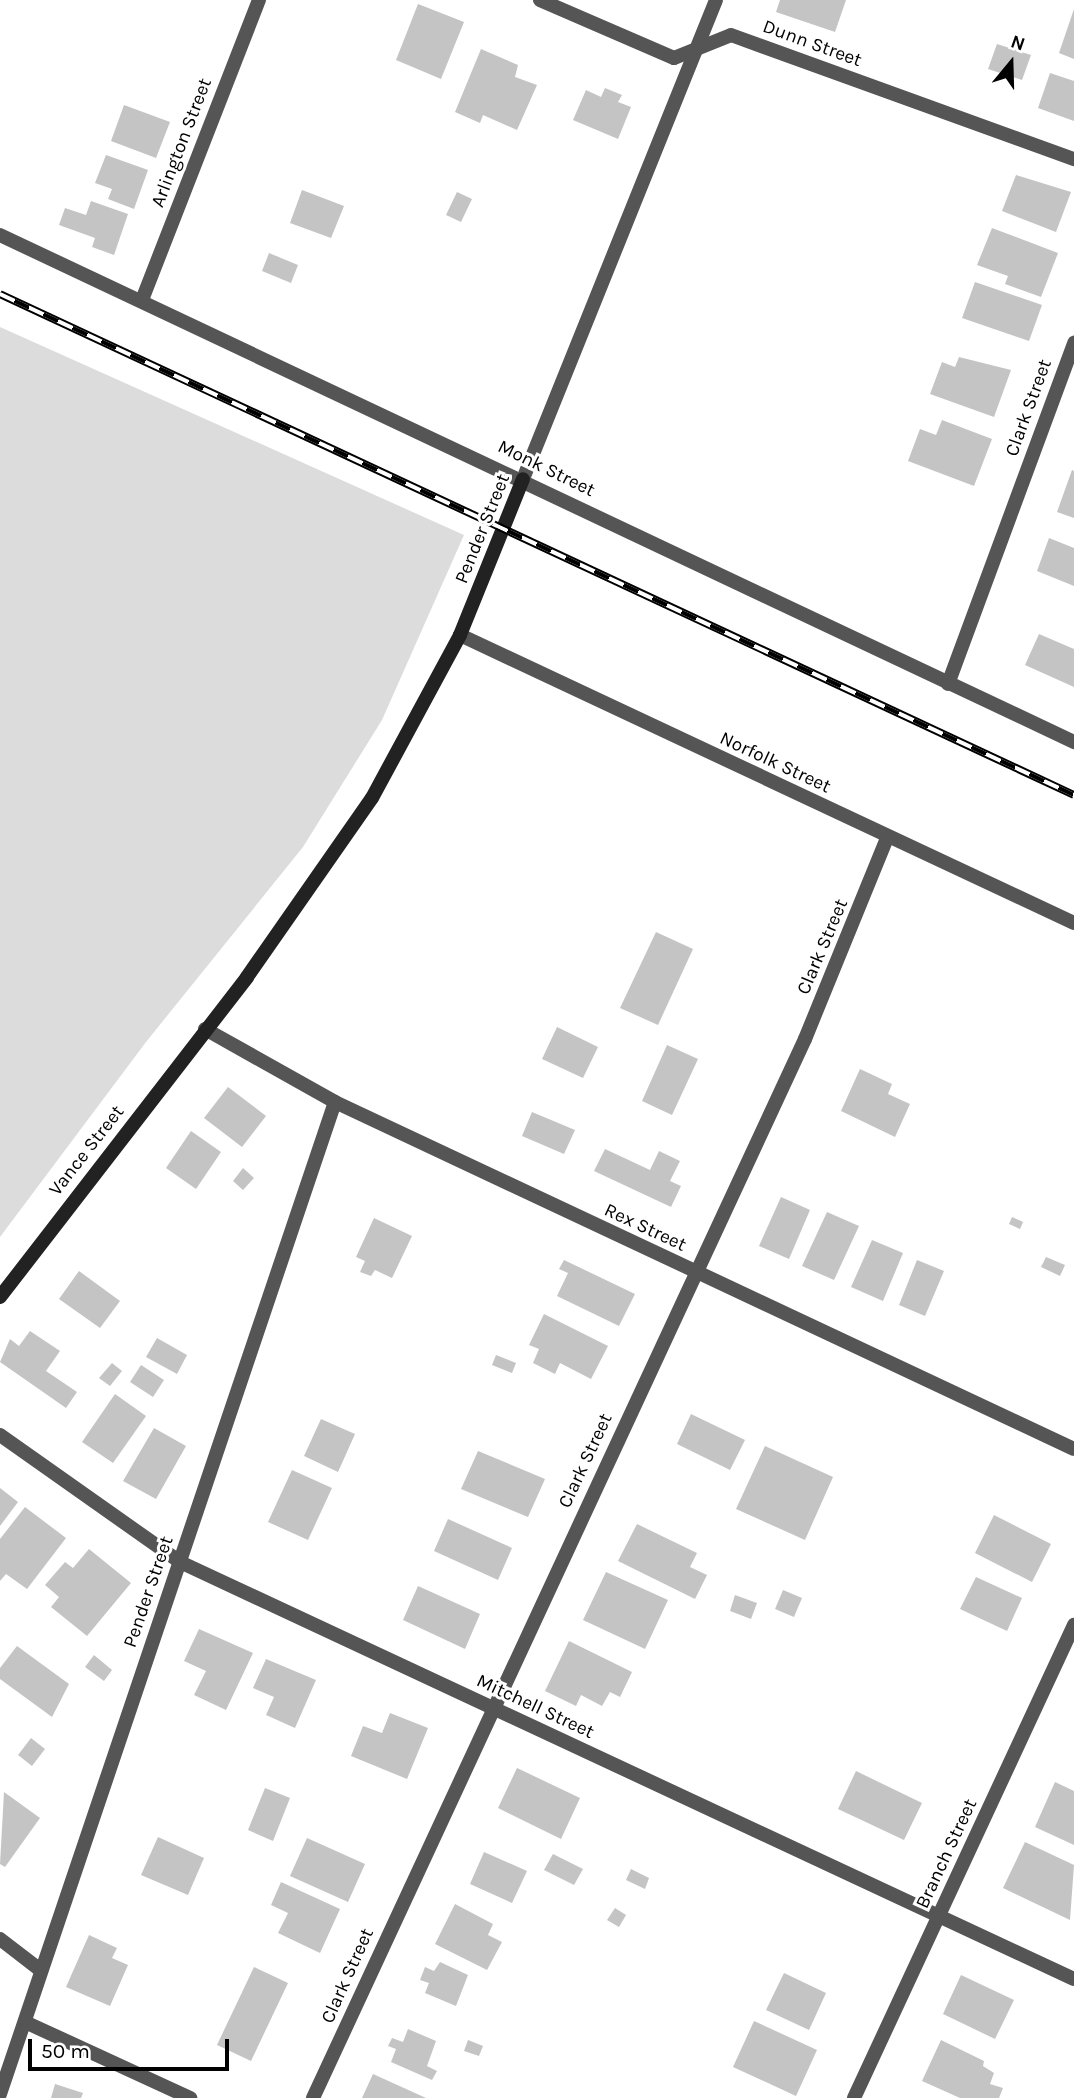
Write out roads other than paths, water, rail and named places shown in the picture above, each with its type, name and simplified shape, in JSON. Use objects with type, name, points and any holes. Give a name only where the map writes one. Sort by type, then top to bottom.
[{"type":"street","name":"Arlington Street","points":[[142,300],[258,0]]},
{"type":"street","name":"Dunn Street","points":[[540,0],[674,58],[731,35],[1074,159]]},
{"type":"street","name":"Pender Street","points":[[205,1030],[318,880],[366,808],[460,635],[716,0]]},
{"type":"street","name":"Monk Street","points":[[0,235],[523,479],[1074,742]]},
{"type":"street","name":"Clark Street","points":[[948,684],[1074,343]]},
{"type":"street","name":"Norfolk Street","points":[[460,635],[887,838],[1074,923]]},
{"type":"street","name":"Clark Street","points":[[313,2098],[491,1707],[696,1274],[835,970],[887,838]]},
{"type":"street","name":"Rex Street","points":[[205,1030],[335,1102],[696,1274],[1074,1449]]},
{"type":"street","name":"Vance Street","points":[[0,1297],[205,1030]]},
{"type":"street","name":"Pender Street","points":[[0,2094],[25,2022],[39,1969],[335,1102]]},
{"type":"street","name":"Mitchell Street","points":[[0,1435],[180,1562],[1074,1979]]},
{"type":"street","name":"Branch Street","points":[[854,2098],[1074,1625]]},
{"type":"street","points":[[0,1940],[39,1969]]},
{"type":"street","points":[[25,2022],[190,2098]]},
{"type":"railway","points":[[0,294],[1074,795]]}]
